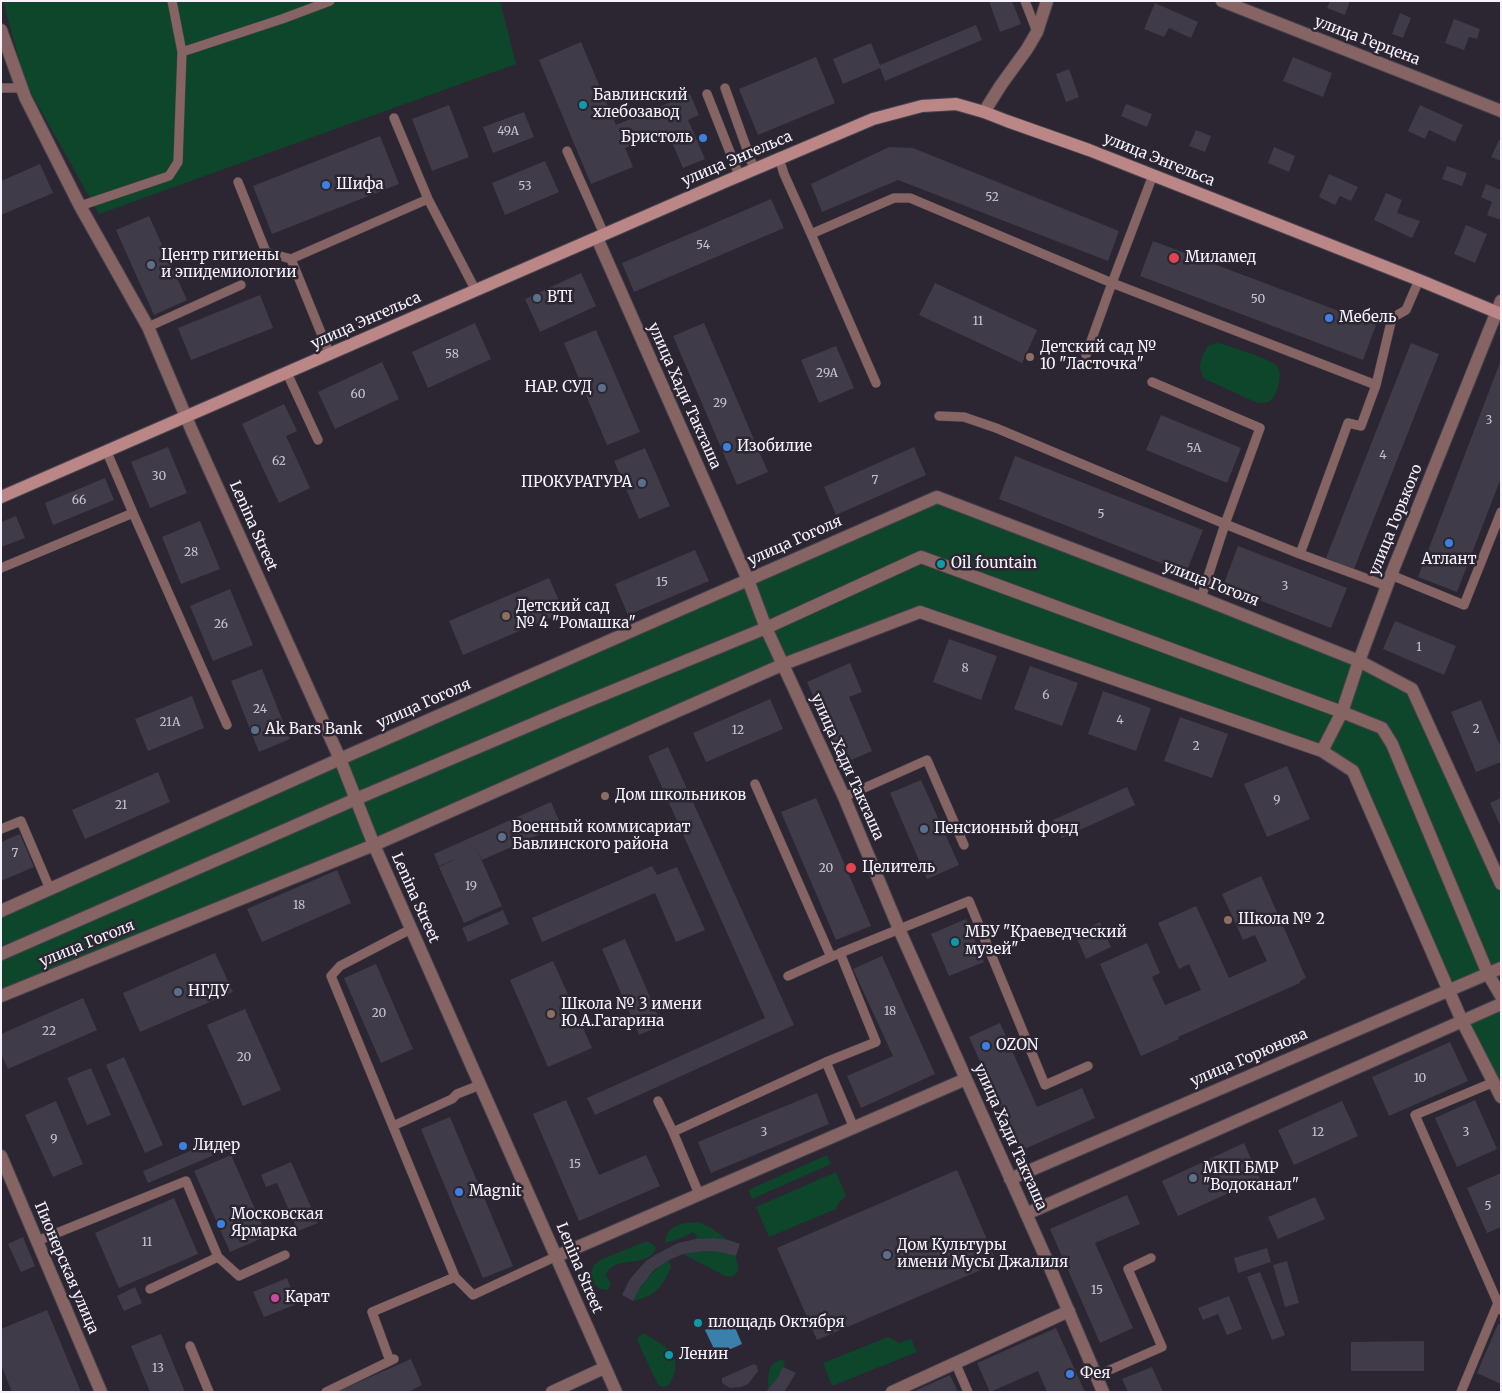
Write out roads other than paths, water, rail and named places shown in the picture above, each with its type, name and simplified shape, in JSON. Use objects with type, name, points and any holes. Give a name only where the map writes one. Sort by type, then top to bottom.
[{"type":"street","points":[[984,112],[1038,32],[1047,1]]},
{"type":"street","name":"улица Герцена","points":[[1222,1],[1501,111]]},
{"type":"street","name":"Lenina Street","points":[[1,30],[25,97],[80,206],[148,327],[340,759],[374,846],[616,1392]]},
{"type":"street","name":"улица Энгельса","points":[[1,497],[779,158],[873,119],[922,106],[956,104],[984,112],[1089,150],[1419,280],[1499,309]]},
{"type":"street","name":"улица Хади Такташа","points":[[601,236],[748,580],[766,628],[844,797],[899,929],[1069,1311],[1103,1392]]},
{"type":"street","name":"улица Горького","points":[[1322,751],[1342,712],[1359,660],[1390,580],[1499,309]]},
{"type":"street","name":"улица Гоголя","points":[[1,911],[340,759],[937,496],[1359,660],[1412,689],[1501,884]]},
{"type":"street","points":[[1,954],[356,799],[570,708],[766,628],[921,557],[1382,728],[1392,744],[1488,974],[1501,996]]},
{"type":"street","name":"улица Гоголя","points":[[1,996],[374,846],[784,664],[920,612],[1322,751],[1353,771],[1462,1021],[1501,1097]]},
{"type":"street","name":"улица Горюнова","points":[[1010,1179],[1501,968]]},
{"type":"street","points":[[1026,1214],[1501,1004]]},
{"type":"street","points":[[557,1256],[966,1079]]},
{"type":"street","name":"Пионерская улица","points":[[1,1156],[101,1392]]},
{"type":"street","points":[[892,1392],[1069,1311]]},
{"type":"street","points":[[552,1392],[604,1368]]},
{"type":"lane","points":[[80,206],[169,176],[178,162],[182,52],[172,1]]},
{"type":"lane","points":[[182,52],[330,1]]},
{"type":"lane","points":[[1025,1],[1038,32]]},
{"type":"lane","points":[[1,88],[22,88]]},
{"type":"lane","points":[[725,88],[754,169]]},
{"type":"lane","points":[[707,94],[739,175]]},
{"type":"lane","points":[[394,118],[428,199],[476,291]]},
{"type":"lane","points":[[567,151],[601,236]]},
{"type":"lane","points":[[779,158],[784,174],[876,383]]},
{"type":"lane","points":[[1086,355],[1153,175]]},
{"type":"lane","points":[[238,182],[266,252],[291,259],[428,199]]},
{"type":"lane","points":[[811,234],[894,198],[910,198],[1112,282],[1376,385]]},
{"type":"lane","points":[[291,259],[330,355]]},
{"type":"lane","points":[[1300,554],[1348,423],[1361,426],[1376,385],[1392,318],[1406,310],[1419,280]]},
{"type":"lane","points":[[148,327],[241,285]]},
{"type":"lane","points":[[287,373],[318,440]]},
{"type":"lane","points":[[1152,382],[1260,428],[1225,524],[1201,598]]},
{"type":"lane","points":[[939,416],[964,417],[996,428],[1300,554],[1390,580],[1464,605],[1501,512]]},
{"type":"lane","points":[[106,450],[227,725]]},
{"type":"lane","points":[[1,568],[133,513]]},
{"type":"lane","points":[[844,797],[927,760],[964,845]]},
{"type":"lane","points":[[673,1132],[826,1062],[876,1042],[755,784]]},
{"type":"lane","points":[[1,829],[22,820],[50,889]]},
{"type":"lane","points":[[788,976],[969,901],[1045,1085],[1088,1066]]},
{"type":"lane","points":[[411,929],[340,966],[331,976],[455,1278],[473,1295],[557,1256]]},
{"type":"lane","points":[[826,1062],[854,1128]]},
{"type":"lane","points":[[1461,1392],[1499,1306],[1415,1115],[1494,1082]]},
{"type":"lane","points":[[393,1126],[480,1084]]},
{"type":"lane","points":[[658,1101],[699,1194]]},
{"type":"lane","points":[[37,1241],[186,1181],[218,1257],[239,1276],[285,1255]]},
{"type":"lane","points":[[150,1289],[218,1257]]},
{"type":"lane","points":[[1096,1376],[1162,1347],[1128,1269],[1151,1258]]},
{"type":"lane","points":[[326,1392],[392,1360],[372,1312],[455,1278]]},
{"type":"lane","points":[[190,1346],[209,1392]]},
{"type":"lane","points":[[955,1362],[968,1392]]},
{"type":"water","points":[[731,1318],[742,1344],[717,1355],[705,1330]]},
{"type":"place","name":"Бавлинский хлебозавод","points":[[583,105]]},
{"type":"place","name":"Бристоль","points":[[703,138]]},
{"type":"place","name":"Шифа","points":[[326,185]]},
{"type":"place","name":"Миламед","points":[[1174,258]]},
{"type":"place","name":"Центр гигиены и эпидемиологии","points":[[151,265]]},
{"type":"place","name":"BTI","points":[[537,298]]},
{"type":"place","name":"Мебель","points":[[1329,318]]},
{"type":"place","name":"Детский сад № 10 \"Ласточка\"","points":[[1030,357]]},
{"type":"place","name":"НАР. СУД","points":[[602,388]]},
{"type":"place","name":"Изобилие","points":[[727,447]]},
{"type":"place","name":"ПРОКУРАТУРА","points":[[642,483]]},
{"type":"place","name":"Атлант","points":[[1449,543]]},
{"type":"place","name":"Oil fountain","points":[[941,564]]},
{"type":"place","name":"Детский сад № 4 \"Ромашка\"","points":[[506,616]]},
{"type":"place","name":"Ak Bars Bank","points":[[255,730]]},
{"type":"place","name":"Дом школьников","points":[[605,796]]},
{"type":"place","name":"Пенсионный фонд","points":[[924,829]]},
{"type":"place","name":"Военный коммисариат Бавлинского района","points":[[502,837]]},
{"type":"place","name":"Целитель","points":[[851,868]]},
{"type":"place","name":"Школа № 2","points":[[1228,920]]},
{"type":"place","name":"МБУ \"Краеведческий музей\"","points":[[955,942]]},
{"type":"place","name":"НГДУ","points":[[178,992]]},
{"type":"place","name":"Школа № 3 имени Ю.А.Гагарина","points":[[551,1014]]},
{"type":"place","name":"OZON","points":[[986,1046]]},
{"type":"place","name":"Лидер","points":[[183,1146]]},
{"type":"place","name":"МКП БМР \"Водоканал\"","points":[[1193,1178]]},
{"type":"place","name":"Magnit","points":[[459,1192]]},
{"type":"place","name":"Московская Ярмарка","points":[[221,1224]]},
{"type":"place","name":"Дом Культуры имени Мусы Джалиля","points":[[887,1255]]},
{"type":"place","name":"Карат","points":[[275,1298]]},
{"type":"place","name":"площадь Октября","points":[[698,1323]]},
{"type":"place","name":"Ленин","points":[[669,1355]]},
{"type":"place","name":"Фея","points":[[1070,1374]]}]
